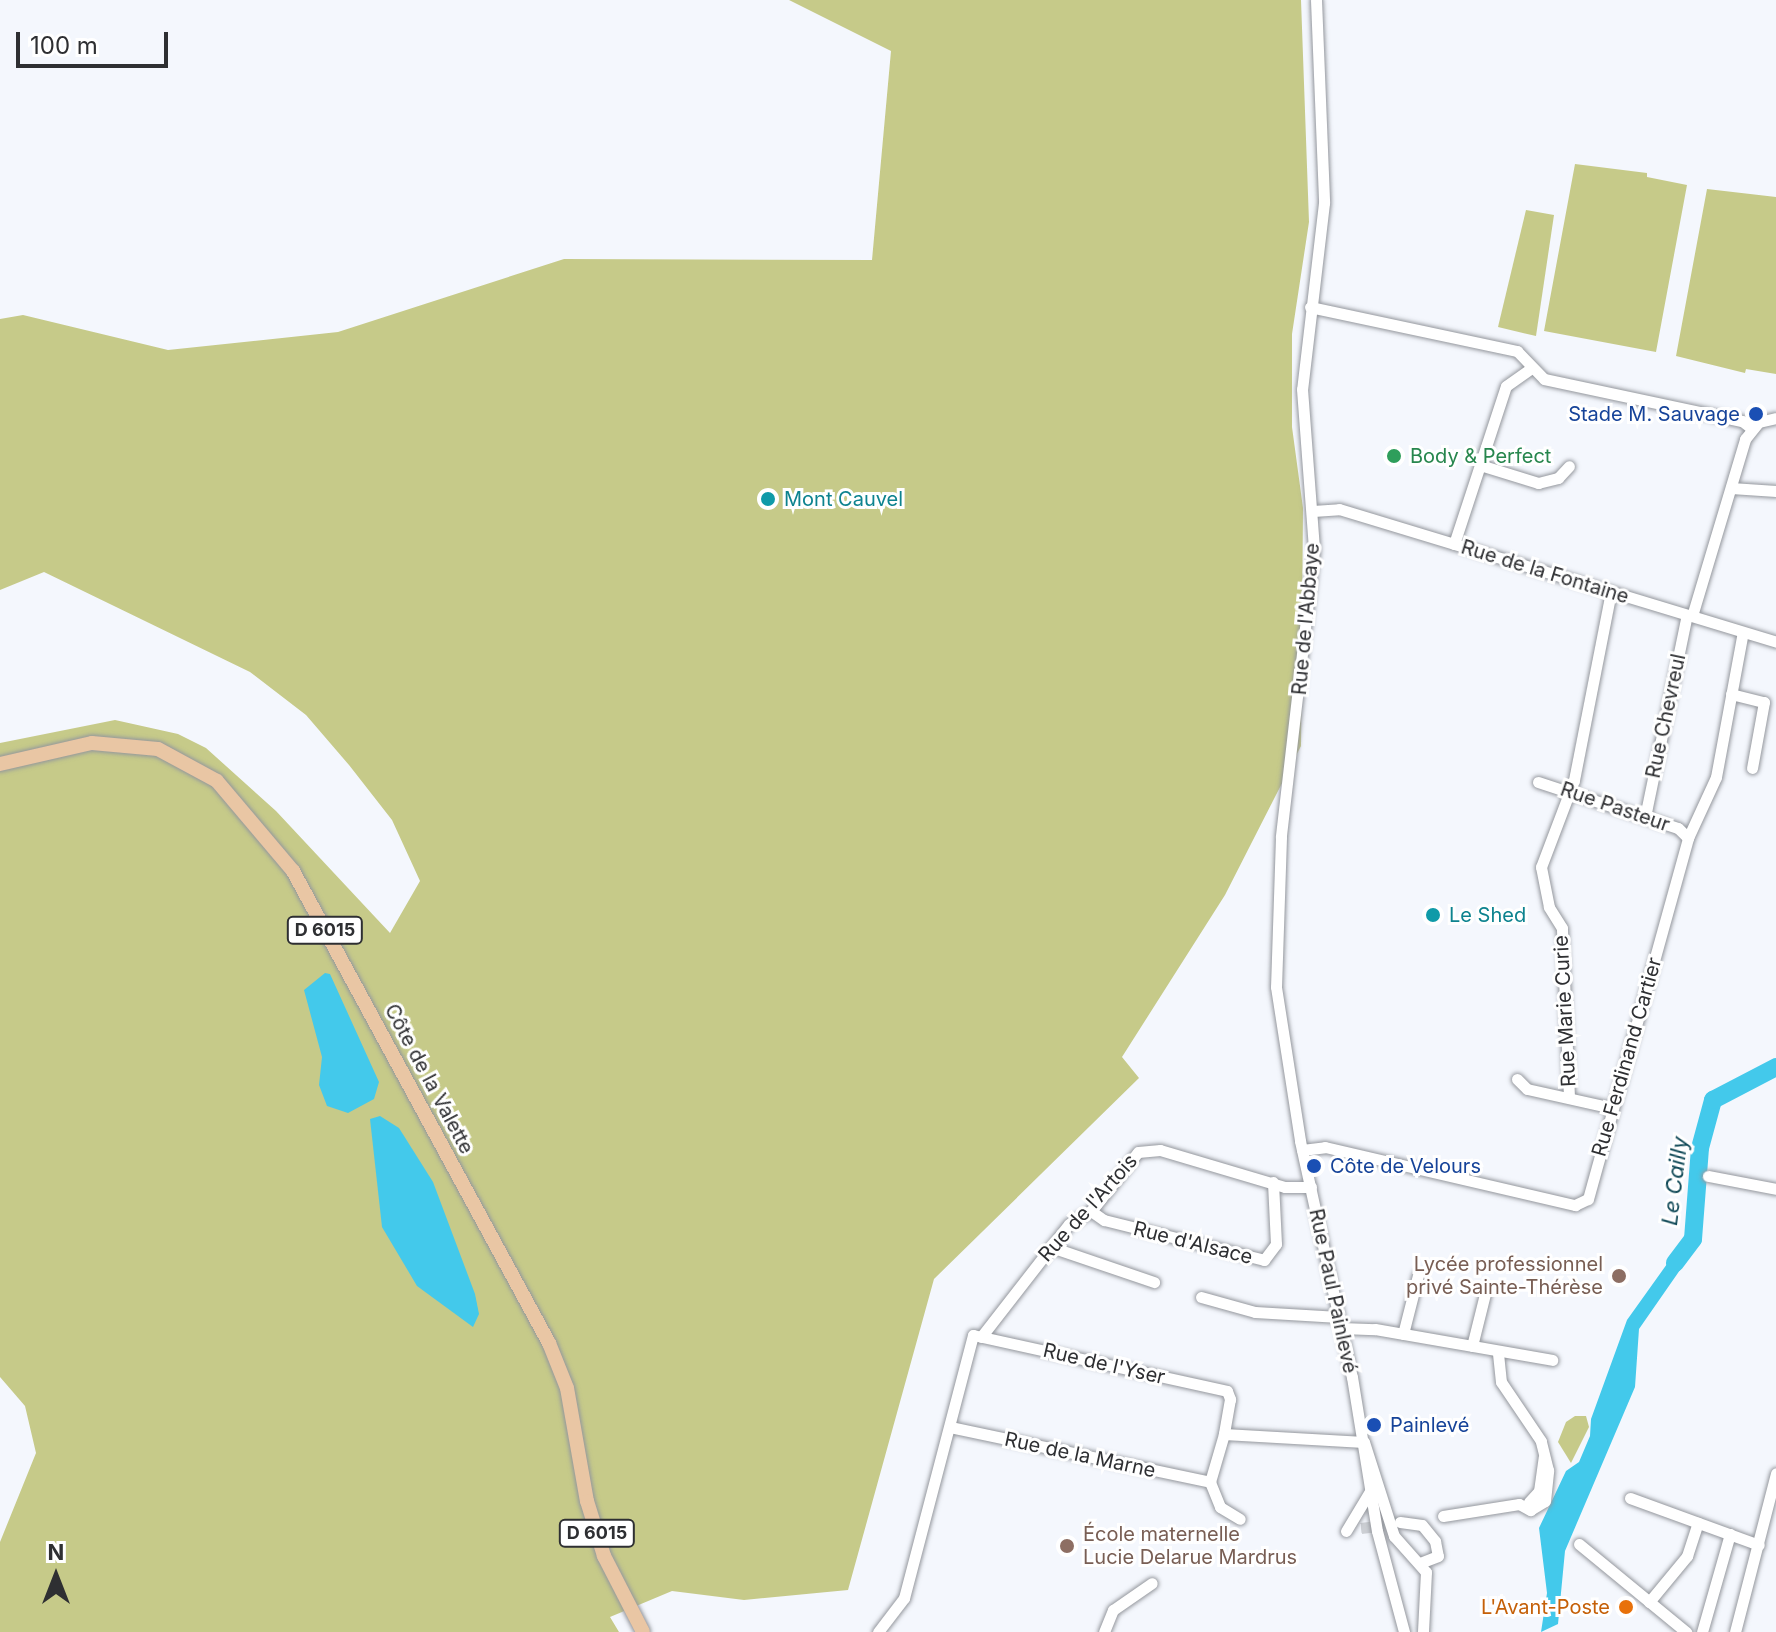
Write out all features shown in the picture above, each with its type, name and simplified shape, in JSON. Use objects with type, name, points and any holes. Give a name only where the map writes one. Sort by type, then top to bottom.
[{"type":"main road","name":"Côte de la Valette","points":[[0,764],[92,743],[158,749],[217,781],[293,871],[549,1343],[567,1388],[587,1501],[604,1556],[643,1632]]},
{"type":"street","name":"Rue de l'Abbaye","points":[[1301,1146],[1282,1034],[1275,941],[1281,837],[1312,589],[1313,511],[1302,389],[1310,307],[1322,234],[1325,170],[1316,0]]},
{"type":"street","points":[[1310,307],[1517,351],[1530,369],[1557,383],[1742,421],[1751,428],[1776,418]]},
{"type":"street","points":[[1454,544],[1508,380],[1530,369]]},
{"type":"street","name":"Rue Chevreul","points":[[1645,817],[1690,616],[1751,428]]},
{"type":"street","points":[[1480,465],[1538,483],[1558,478],[1569,466]]},
{"type":"street","points":[[1731,488],[1776,491]]},
{"type":"street","name":"Rue de la Fontaine","points":[[1313,511],[1339,509],[1776,642]]},
{"type":"street","name":"Rue Marie Curie","points":[[1569,1097],[1562,928],[1541,876],[1561,805],[1571,792],[1611,592]]},
{"type":"street","name":"Rue Ferdinand Cartier","points":[[1301,1146],[1325,1147],[1575,1205],[1588,1199],[1688,838],[1716,777],[1743,632]]},
{"type":"street","points":[[1731,694],[1764,702],[1752,768]]},
{"type":"street","name":"Rue Pasteur","points":[[1538,782],[1678,828],[1688,838]]},
{"type":"street","name":"Rue Marie Curie","points":[[1517,1079],[1527,1089],[1612,1108]]},
{"type":"street","name":"Rue Paul Painlevé","points":[[1301,1146],[1364,1442]]},
{"type":"street","name":"Rue de l'Artois","points":[[878,1632],[904,1598],[950,1427],[969,1338],[981,1337],[1074,1219],[1091,1211],[1145,1150],[1273,1182]]},
{"type":"street","points":[[1708,1176],[1776,1189]]},
{"type":"street","points":[[1273,1182],[1311,1187]]},
{"type":"street","name":"Rue d'Alsace","points":[[1091,1211],[1104,1220],[1264,1260],[1276,1244],[1273,1182]]},
{"type":"street","points":[[1051,1247],[1154,1282]]},
{"type":"street","points":[[1403,1334],[1418,1275]]},
{"type":"street","points":[[1472,1346],[1486,1290]]},
{"type":"street","points":[[1201,1297],[1255,1312],[1340,1322],[1552,1360]]},
{"type":"street","name":"Rue de l'Yser","points":[[981,1337],[1227,1391],[1230,1399],[1224,1434]]},
{"type":"street","points":[[1443,1516],[1519,1504],[1530,1510],[1541,1507],[1549,1480],[1544,1456],[1535,1429],[1501,1382],[1498,1352]]},
{"type":"street","name":"Rue de la Marne","points":[[950,1427],[1210,1482]]},
{"type":"street","points":[[1240,1519],[1220,1507],[1210,1482],[1224,1434],[1364,1442]]},
{"type":"street","points":[[1364,1442],[1370,1491],[1404,1632]]},
{"type":"street","points":[[1364,1442],[1394,1536],[1416,1561],[1429,1583],[1420,1607],[1423,1632]]},
{"type":"street","points":[[1529,1502],[1539,1491],[1544,1456]]},
{"type":"street","points":[[1735,1632],[1772,1506],[1776,1473]]},
{"type":"street","points":[[1361,1528],[1346,1531],[1370,1491]]},
{"type":"street","points":[[1630,1498],[1759,1545]]},
{"type":"street","points":[[1388,1573],[1438,1556],[1431,1533],[1415,1522],[1400,1522]]},
{"type":"street","points":[[1649,1602],[1687,1556],[1698,1523]]},
{"type":"street","points":[[1702,1632],[1730,1534]]},
{"type":"street","points":[[1579,1544],[1686,1632]]},
{"type":"street","points":[[1104,1632],[1113,1610],[1152,1583]]},
{"type":"green space","points":[[789,0],[1301,0],[1309,222],[1292,334],[1292,427],[1303,508],[1301,746],[1225,895],[1122,1057],[1139,1078],[934,1279],[848,1590],[744,1600],[672,1591],[610,1617],[619,1632],[0,1632],[0,1542],[36,1453],[25,1406],[0,1377],[0,743],[115,720],[178,734],[206,748],[276,811],[390,933],[420,881],[392,820],[349,765],[306,715],[250,672],[44,572],[0,590],[0,319],[23,315],[168,350],[338,332],[564,259],[872,260],[891,51]]},
{"type":"green space","points":[[1575,164],[1647,173],[1647,177],[1687,185],[1656,352],[1544,331]]},
{"type":"green space","points":[[1707,189],[1776,197],[1776,374],[1746,369],[1745,373],[1676,356]]},
{"type":"green space","points":[[1526,210],[1554,215],[1536,336],[1498,327]]},
{"type":"green space","points":[[1575,1416],[1586,1416],[1589,1427],[1571,1463],[1558,1442],[1566,1422]]},
{"type":"water","points":[[325,973],[330,974],[379,1082],[374,1099],[348,1113],[327,1106],[319,1085],[322,1057],[304,990]]},
{"type":"water","points":[[380,1116],[399,1128],[433,1182],[475,1294],[479,1314],[473,1327],[417,1286],[382,1227],[370,1119]]},
{"type":"water","points":[[1682,1243],[1696,1247],[1639,1329],[1635,1387],[1565,1551],[1558,1624],[1541,1632],[1547,1593],[1539,1528],[1566,1471],[1579,1462],[1590,1436],[1591,1419],[1627,1320]]},
{"type":"waterway","name":"Le Cailly","points":[[1675,1263],[1693,1239],[1700,1148],[1713,1100],[1776,1067]]},
{"type":"tunnel","points":[[1361,1528],[1384,1525]]},
{"type":"place","name":"Stade M. Sauvage","points":[[1756,414]]},
{"type":"place","name":"Body & Perfect","points":[[1394,456]]},
{"type":"place","name":"Mont Cauvel","points":[[768,499]]},
{"type":"place","name":"Le Shed","points":[[1433,915]]},
{"type":"place","name":"Côte de Velours","points":[[1314,1166]]},
{"type":"place","name":"Lycée professionnel privé Sainte-Thérèse","points":[[1619,1276]]},
{"type":"place","name":"Painlevé","points":[[1374,1425]]},
{"type":"place","name":"École maternelle Lucie Delarue Mardrus","points":[[1067,1546]]},
{"type":"place","name":"L'Avant-Poste","points":[[1626,1607]]}]
